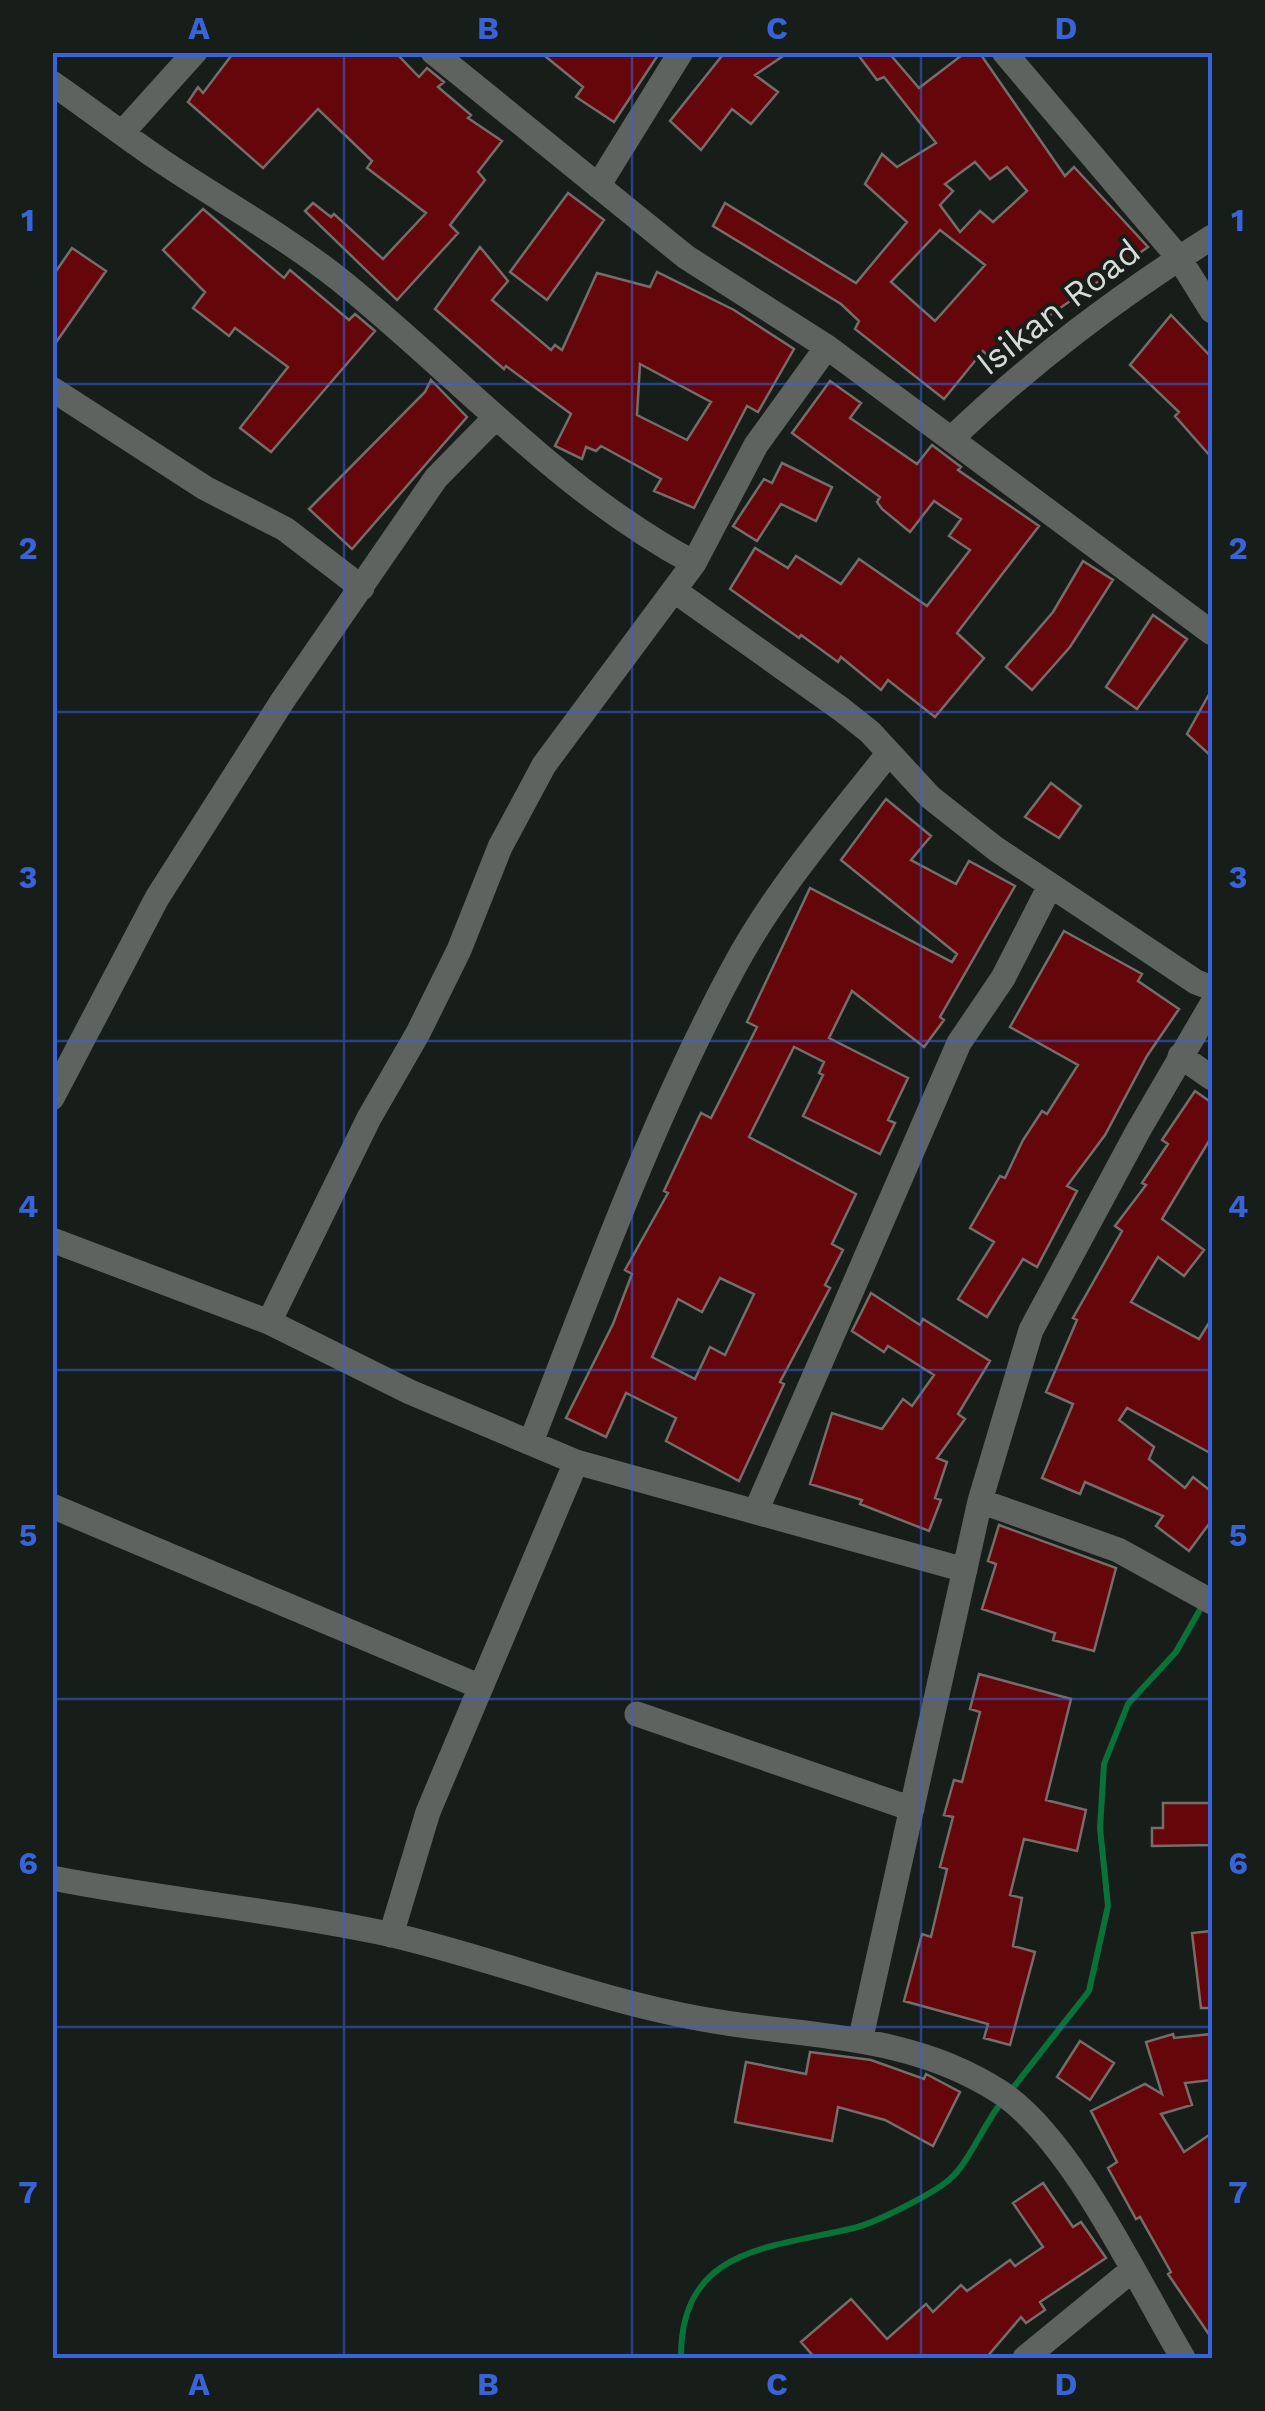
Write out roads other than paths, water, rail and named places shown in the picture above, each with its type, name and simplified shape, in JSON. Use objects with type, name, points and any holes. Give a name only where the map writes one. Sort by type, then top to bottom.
[{"type":"street","points":[[122,134],[195,52]]},
{"type":"street","points":[[433,52],[686,257],[827,347],[1212,633]]},
{"type":"street","points":[[598,186],[681,52]]},
{"type":"street","points":[[1004,52],[1179,258],[1212,311]]},
{"type":"street","points":[[52,84],[122,134],[260,220],[323,267],[442,367],[494,419],[571,481],[694,563]]},
{"type":"street","name":"Isikan Road","points":[[952,440],[1029,365],[1212,237]]},
{"type":"street","points":[[269,1322],[361,1133],[418,1034],[459,950],[500,848],[544,765],[694,563],[756,445],[827,347]]},
{"type":"street","points":[[52,388],[205,488],[285,529],[362,588]]},
{"type":"street","points":[[52,1098],[158,898],[284,700],[436,478],[494,419]]},
{"type":"street","points":[[675,591],[841,708],[930,797],[1050,886],[1196,982],[1212,988]]},
{"type":"street","points":[[531,1442],[612,1234],[733,968],[787,880],[888,754]]},
{"type":"street","points":[[756,1511],[959,1043],[1003,978],[1050,886]]},
{"type":"street","points":[[861,2038],[980,1501],[1031,1330],[1212,1004]]},
{"type":"street","points":[[1180,1056],[1212,1078]]},
{"type":"street","points":[[52,1240],[269,1322],[410,1392],[576,1462],[965,1570]]},
{"type":"street","points":[[391,1935],[428,1812],[576,1462]]},
{"type":"street","points":[[980,1501],[1118,1550],[1204,1598]]},
{"type":"street","points":[[52,1506],[481,1688]]},
{"type":"street","points":[[637,1714],[912,1809]]},
{"type":"street","points":[[52,1878],[391,1935],[701,2019],[861,2038],[942,2060],[1002,2093],[1041,2129],[1183,2358]]},
{"type":"street","points":[[1024,2358],[1131,2270]]},
{"type":"waterway","points":[[1009,2093],[1089,1991],[1108,1906],[1100,1828],[1104,1764],[1128,1704],[1176,1652],[1202,1606]]},
{"type":"waterway","points":[[681,2358],[685,2321],[696,2294],[713,2273],[763,2249],[863,2225],[931,2192],[957,2172],[1001,2103]]}]
